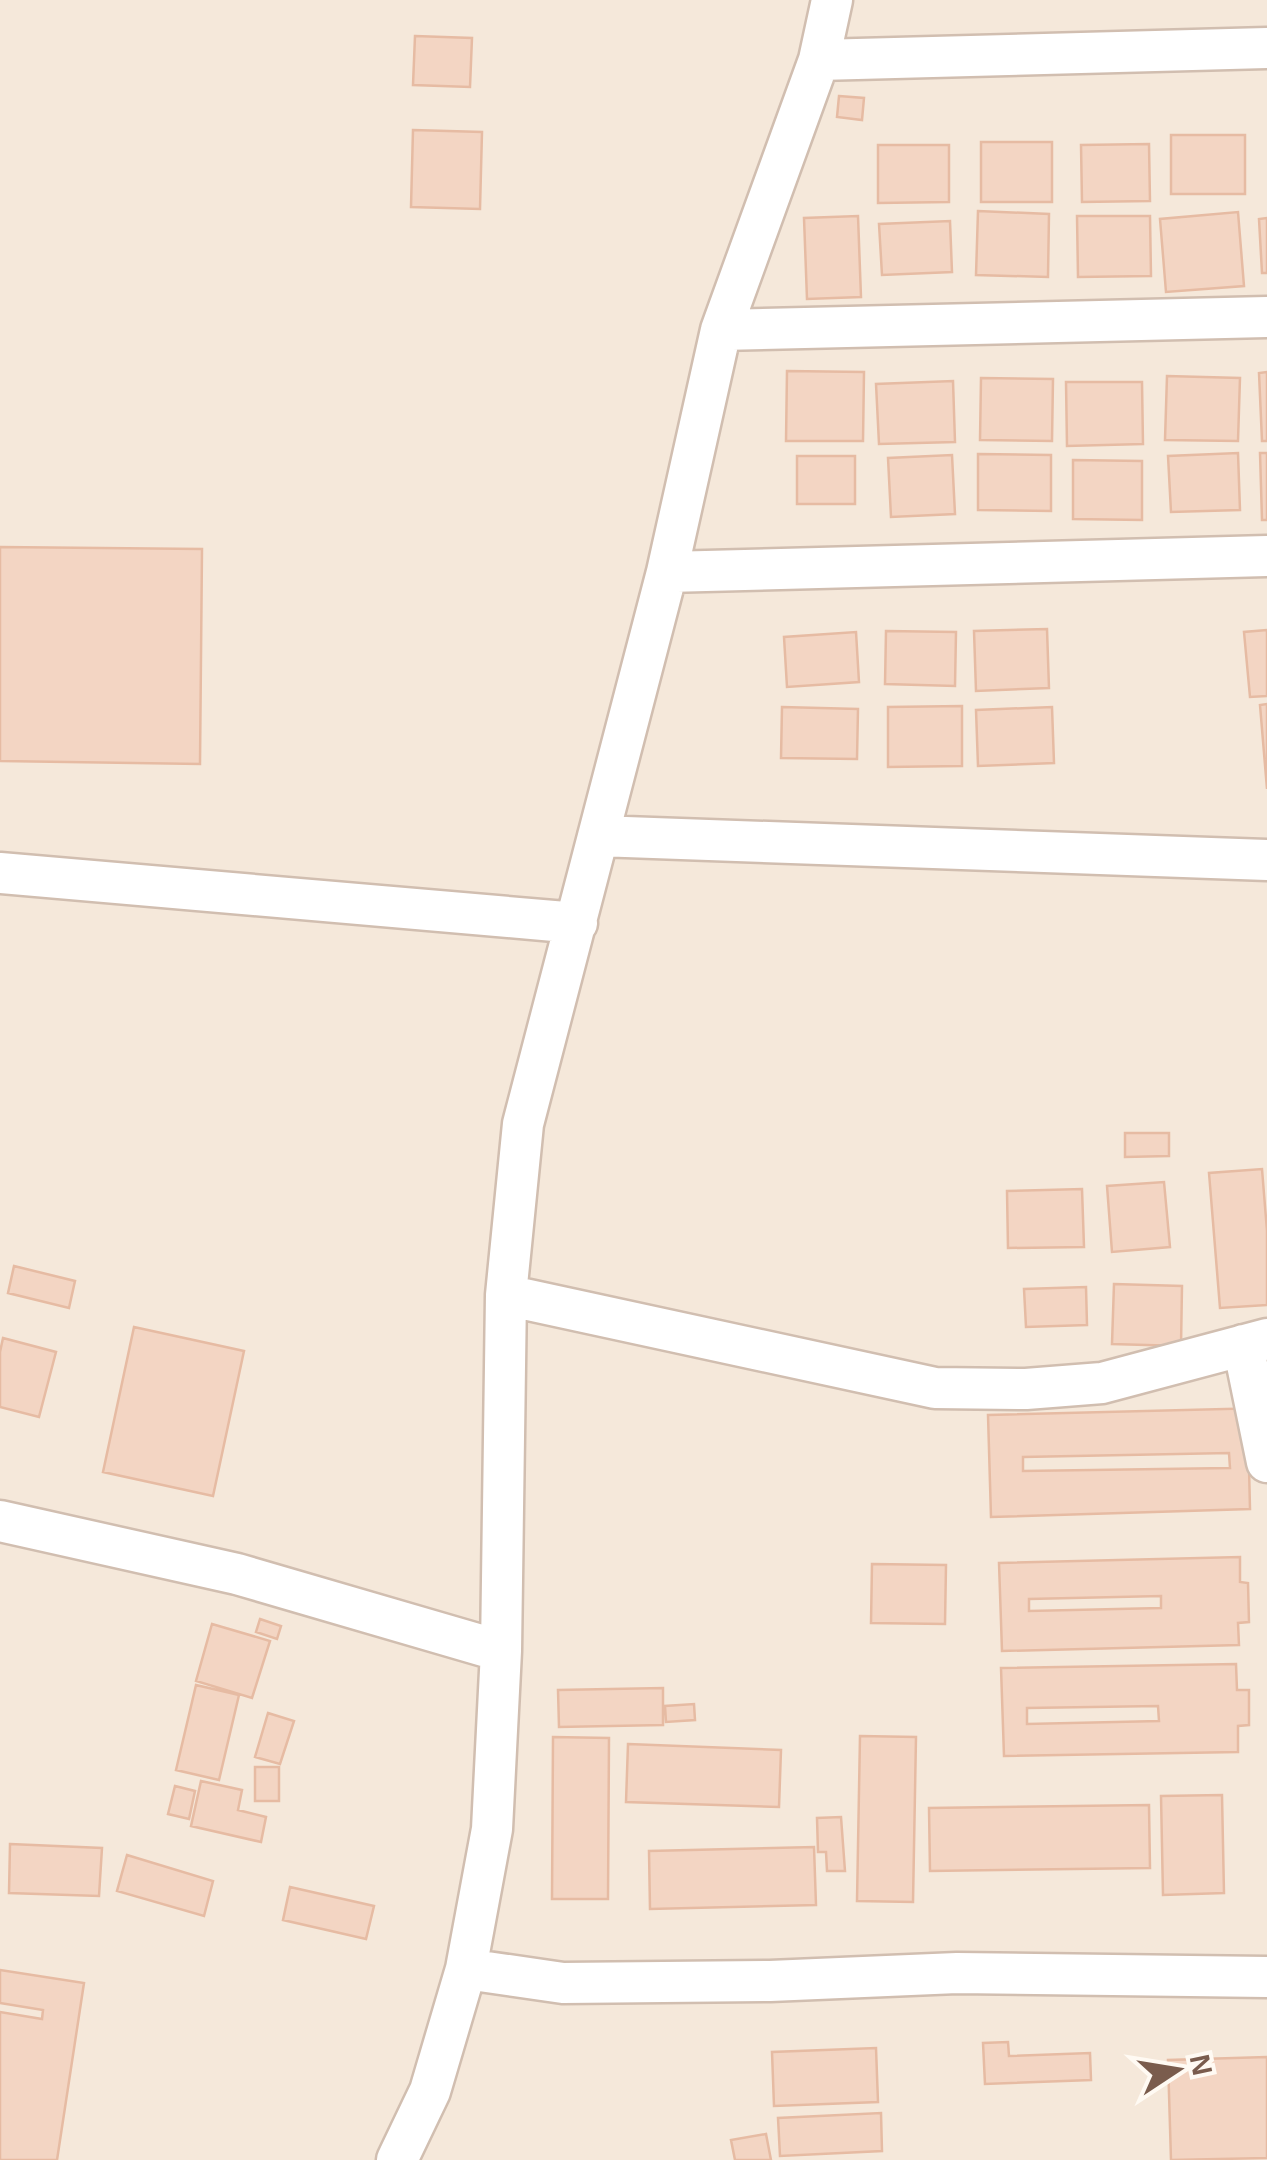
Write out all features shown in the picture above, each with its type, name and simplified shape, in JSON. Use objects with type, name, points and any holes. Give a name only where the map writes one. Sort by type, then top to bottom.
[{"type":"street","points":[[397,2160],[430,2091],[466,1969],[492,1830],[501,1652],[506,1295],[523,1124],[667,572],[720,330],[818,60],[832,0]]},
{"type":"street","points":[[818,60],[1267,48]]},
{"type":"street","points":[[720,330],[1267,317]]},
{"type":"street","points":[[667,572],[1267,556]]},
{"type":"street","points":[[598,836],[1267,860]]},
{"type":"street","points":[[0,873],[577,923]]},
{"type":"street","points":[[506,1295],[935,1388],[1026,1389],[1102,1383],[1255,1342],[1267,1462]]},
{"type":"street","points":[[0,1521],[237,1574],[501,1652]]},
{"type":"street","points":[[466,1969],[563,1983],[770,1981],[957,1973],[1267,1977]]},
{"type":"shaded area","points":[[0,0],[1267,0],[1267,2160],[0,2160]]},
{"type":"building","points":[[415,36],[472,38],[470,87],[413,85]]},
{"type":"building","points":[[839,96],[864,98],[862,120],[837,117]]},
{"type":"building","points":[[413,130],[482,132],[480,209],[411,207]]},
{"type":"building","points":[[1171,135],[1245,135],[1245,194],[1171,194]]},
{"type":"building","points":[[981,142],[1052,142],[1052,202],[981,202]]},
{"type":"building","points":[[1149,144],[1150,201],[1082,202],[1081,145]]},
{"type":"building","points":[[878,145],[949,145],[949,202],[878,203]]},
{"type":"building","points":[[978,211],[1049,214],[1048,277],[976,275]]},
{"type":"building","points":[[1238,212],[1244,286],[1166,292],[1160,219]]},
{"type":"building","points":[[858,216],[861,297],[807,299],[804,218]]},
{"type":"building","points":[[1077,216],[1150,216],[1151,276],[1078,277]]},
{"type":"building","points":[[1267,218],[1267,273],[1262,273],[1259,219]]},
{"type":"building","points":[[950,221],[952,272],[882,275],[879,224]]},
{"type":"building","points":[[787,371],[864,372],[863,441],[786,441]]},
{"type":"building","points":[[1267,372],[1267,441],[1262,441],[1259,373]]},
{"type":"building","points":[[1167,376],[1240,378],[1238,441],[1165,440]]},
{"type":"building","points":[[981,378],[1053,379],[1052,441],[980,440]]},
{"type":"building","points":[[953,381],[955,442],[879,444],[876,384]]},
{"type":"building","points":[[1066,382],[1142,382],[1143,444],[1067,446]]},
{"type":"building","points":[[1238,453],[1240,510],[1171,512],[1168,456]]},
{"type":"building","points":[[1260,453],[1267,453],[1267,520],[1262,520]]},
{"type":"building","points":[[978,454],[1051,455],[1051,511],[978,510]]},
{"type":"building","points":[[952,455],[955,514],[891,517],[888,458]]},
{"type":"building","points":[[797,456],[855,456],[855,504],[797,504]]},
{"type":"building","points":[[1073,460],[1142,461],[1142,520],[1073,519]]},
{"type":"building","points":[[0,547],[202,549],[200,764],[0,761]]},
{"type":"building","points":[[1047,629],[1049,688],[976,691],[974,631]]},
{"type":"building","points":[[1267,630],[1267,696],[1250,697],[1244,632]]},
{"type":"building","points":[[886,631],[956,632],[955,686],[885,684]]},
{"type":"building","points":[[856,632],[859,682],[787,687],[784,637]]},
{"type":"building","points":[[1267,704],[1267,789],[1260,705]]},
{"type":"building","points":[[962,706],[962,766],[888,767],[888,707]]},
{"type":"building","points":[[782,707],[858,709],[857,759],[781,758]]},
{"type":"building","points":[[1052,707],[1054,763],[978,766],[976,710]]},
{"type":"building","points":[[1125,1133],[1169,1133],[1169,1156],[1125,1157]]},
{"type":"building","points":[[1262,1169],[1267,1305],[1220,1308],[1209,1173]]},
{"type":"building","points":[[1164,1182],[1170,1247],[1112,1252],[1107,1186]]},
{"type":"building","points":[[1082,1189],[1084,1247],[1008,1248],[1007,1191]]},
{"type":"building","points":[[14,1266],[75,1281],[69,1308],[8,1293]]},
{"type":"building","points":[[1114,1284],[1182,1286],[1181,1346],[1112,1344]]},
{"type":"building","points":[[1086,1287],[1087,1325],[1026,1327],[1024,1289]]},
{"type":"building","points":[[134,1327],[244,1351],[213,1496],[103,1472]]},
{"type":"building","points":[[3,1338],[56,1352],[39,1417],[0,1407]]},
{"type":"building","points":[[1264,1408],[1249,1467],[1250,1509],[991,1517],[988,1415]],"holes":[[[1229,1453],[1230,1468],[1023,1471],[1023,1457]]]},
{"type":"building","points":[[1240,1557],[1240,1582],[1248,1583],[1249,1622],[1238,1623],[1239,1645],[1002,1651],[999,1563]],"holes":[[[1161,1596],[1161,1608],[1029,1611],[1029,1599]]]},
{"type":"building","points":[[872,1564],[946,1565],[945,1624],[871,1623]]},
{"type":"building","points":[[260,1619],[281,1626],[277,1639],[256,1632]]},
{"type":"building","points":[[212,1624],[270,1641],[252,1698],[196,1681]]},
{"type":"building","points":[[1236,1664],[1237,1690],[1249,1690],[1249,1725],[1238,1726],[1238,1752],[1004,1756],[1001,1668]],"holes":[[[1158,1706],[1159,1721],[1027,1724],[1027,1708]]]},
{"type":"building","points":[[196,1685],[239,1695],[219,1780],[176,1770]]},
{"type":"building","points":[[663,1688],[663,1725],[559,1727],[558,1690]]},
{"type":"building","points":[[694,1704],[695,1720],[666,1722],[665,1706]]},
{"type":"building","points":[[268,1713],[294,1721],[280,1764],[255,1757]]},
{"type":"building","points":[[860,1736],[916,1737],[913,1902],[857,1901]]},
{"type":"building","points":[[553,1737],[609,1738],[608,1899],[552,1899]]},
{"type":"building","points":[[628,1744],[781,1750],[779,1807],[626,1802]]},
{"type":"building","points":[[255,1767],[279,1767],[279,1801],[255,1801]]},
{"type":"building","points":[[201,1781],[242,1790],[238,1810],[266,1817],[261,1842],[191,1826]]},
{"type":"building","points":[[175,1786],[195,1791],[189,1819],[168,1814]]},
{"type":"building","points":[[1222,1795],[1224,1893],[1163,1895],[1161,1796]]},
{"type":"building","points":[[1149,1805],[1150,1868],[930,1871],[929,1808]]},
{"type":"building","points":[[841,1817],[845,1871],[827,1871],[826,1852],[818,1852],[817,1818]]},
{"type":"building","points":[[10,1844],[102,1848],[99,1896],[9,1893]]},
{"type":"building","points":[[814,1847],[816,1905],[650,1909],[649,1851]]},
{"type":"building","points":[[127,1855],[213,1881],[204,1916],[117,1891]]},
{"type":"building","points":[[290,1887],[374,1906],[366,1939],[283,1920]]},
{"type":"building","points":[[0,1970],[84,1983],[57,2160],[0,2160],[0,2012],[42,2019],[43,2010],[0,2003]]},
{"type":"building","points":[[1008,2042],[1009,2056],[1090,2053],[1091,2080],[985,2084],[983,2043]]},
{"type":"building","points":[[876,2048],[878,2102],[774,2106],[772,2052]]},
{"type":"building","points":[[1267,2057],[1267,2158],[1171,2160],[1168,2060]]},
{"type":"building","points":[[881,2113],[882,2151],[780,2156],[778,2118]]},
{"type":"building","points":[[766,2134],[771,2160],[735,2160],[731,2140]]}]
